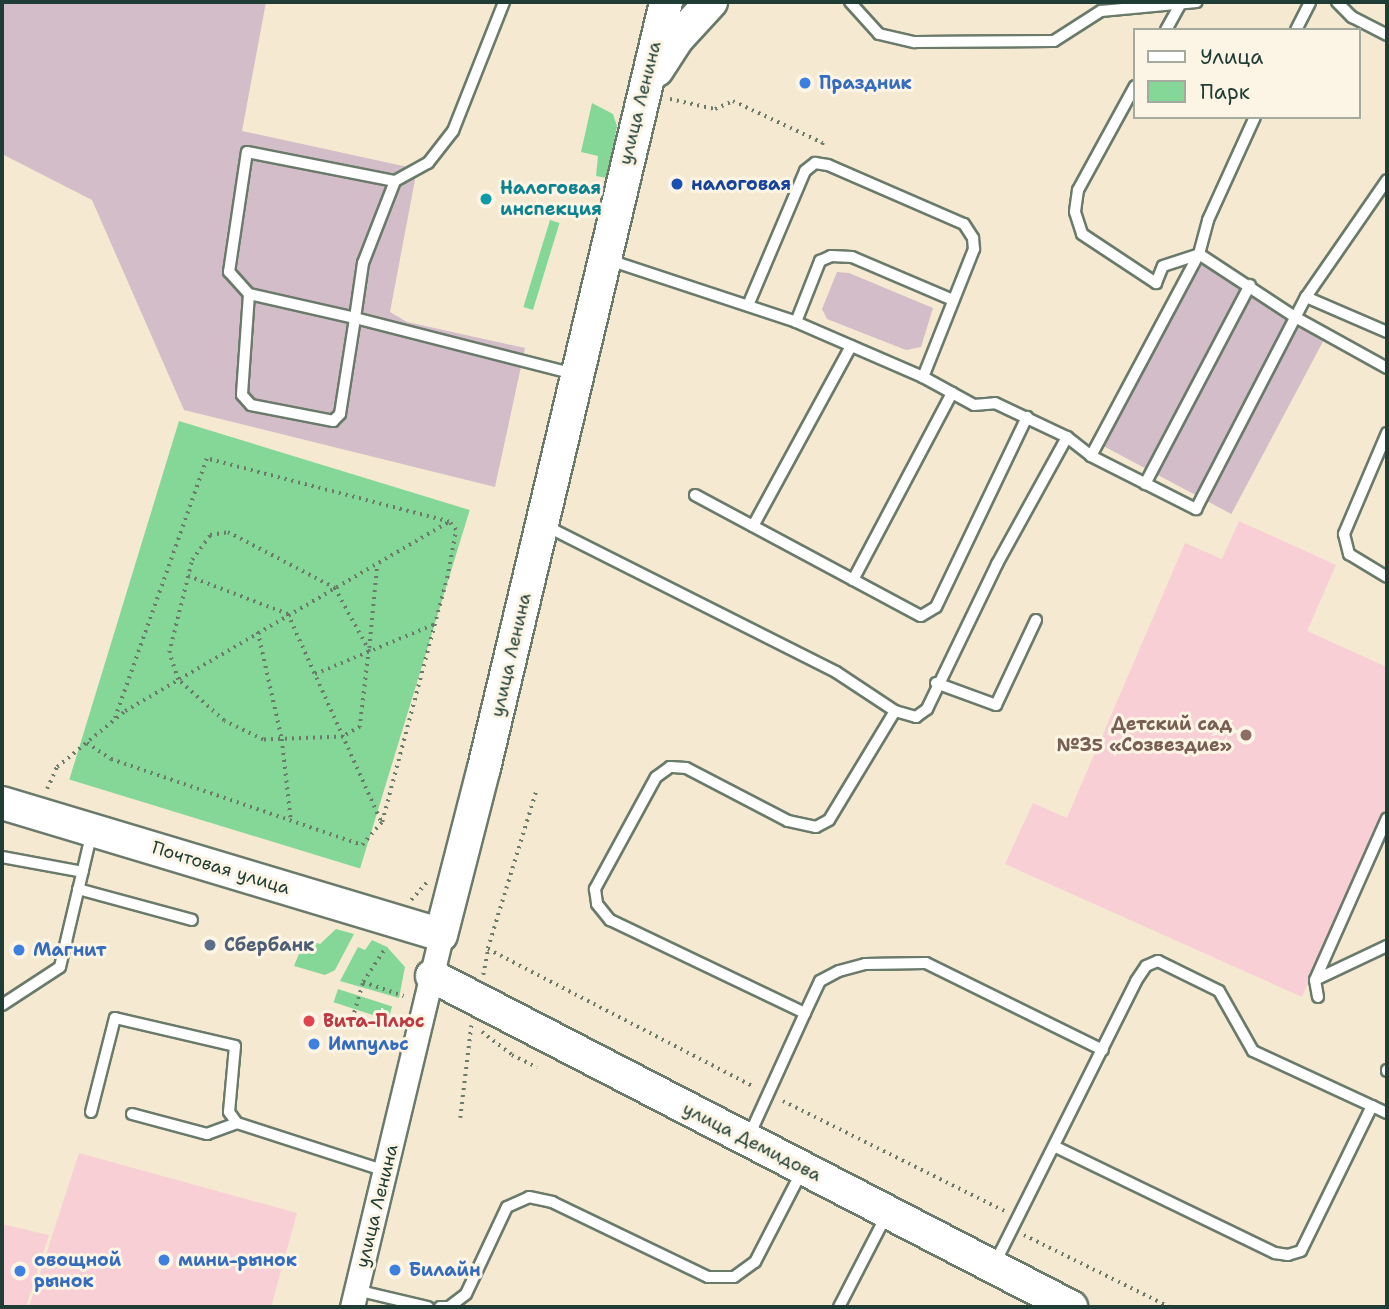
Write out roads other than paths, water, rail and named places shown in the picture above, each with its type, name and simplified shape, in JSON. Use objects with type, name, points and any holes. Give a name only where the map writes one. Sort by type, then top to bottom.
[{"type":"main road","name":"улица Ленина","points":[[441,935],[666,2]]},
{"type":"main road","points":[[643,92],[678,38],[711,2]]},
{"type":"main road","name":"Почтовая улица","points":[[2,803],[441,935]]},
{"type":"main road","name":"улица Демидова","points":[[429,990],[478,999],[1071,1307]]},
{"type":"street","name":"улица Ленина","points":[[354,1299],[441,935]]},
{"type":"lane","points":[[504,2],[453,131],[428,163],[395,181],[247,152],[229,272],[249,294],[576,374]]},
{"type":"lane","points":[[850,2],[879,34],[915,41],[1054,41],[1101,11],[1197,2]]},
{"type":"lane","points":[[1297,28],[1310,2]]},
{"type":"lane","points":[[1337,2],[1352,17],[1387,35]]},
{"type":"lane","points":[[1167,28],[1181,3]]},
{"type":"lane","points":[[1134,88],[1078,190],[1075,212],[1082,234],[1156,283],[1163,266],[1199,254],[1295,317],[1387,368]]},
{"type":"lane","points":[[1091,456],[1199,254],[1208,220],[1254,119]]},
{"type":"lane","points":[[749,303],[804,172],[816,163],[964,224],[974,249],[923,377]]},
{"type":"lane","points":[[603,258],[749,303],[923,377],[974,405],[995,403],[1067,437],[1091,456],[1196,509],[1306,297],[1387,180]]},
{"type":"lane","points":[[249,294],[242,395],[251,405],[333,421],[340,414],[363,263],[395,181]]},
{"type":"lane","points":[[796,322],[820,261],[831,256],[852,257],[953,300]]},
{"type":"lane","points":[[1145,484],[1250,285]]},
{"type":"lane","points":[[1306,297],[1387,332]]},
{"type":"lane","points":[[753,526],[851,346]]},
{"type":"lane","points":[[853,580],[952,393]]},
{"type":"lane","points":[[695,495],[921,616],[936,607],[1027,417]]},
{"type":"lane","points":[[1387,433],[1344,534],[1349,554],[1387,577]]},
{"type":"lane","points":[[542,524],[836,672],[895,711],[916,717],[927,709],[936,683],[1067,437]]},
{"type":"lane","points":[[936,683],[996,705],[1036,620]]},
{"type":"lane","points":[[805,1013],[610,920],[597,904],[595,888],[656,777],[670,767],[686,768],[788,821],[816,827],[829,820],[895,711]]},
{"type":"lane","points":[[1318,997],[1315,980],[1386,825]]},
{"type":"lane","points":[[2,1005],[60,967],[93,830]]},
{"type":"lane","points":[[2,857],[83,872]]},
{"type":"lane","points":[[78,889],[192,920]]},
{"type":"lane","points":[[1315,980],[1387,946]]},
{"type":"lane","points":[[993,1265],[1056,1147],[1136,981],[1146,966],[1158,961],[1219,991],[1253,1051],[1387,1113]]},
{"type":"lane","points":[[747,1140],[820,981],[839,971],[865,964],[926,963],[1103,1050]]},
{"type":"lane","points":[[91,1112],[115,1018],[235,1046],[229,1112],[237,1123],[386,1171]]},
{"type":"lane","points":[[1056,1147],[1275,1253],[1288,1255],[1301,1251],[1372,1106]]},
{"type":"lane","points":[[132,1114],[207,1134],[237,1123]]},
{"type":"lane","points":[[440,1307],[449,1307],[466,1294],[507,1207],[528,1197],[552,1202],[708,1277],[734,1277],[755,1262],[803,1168]]},
{"type":"lane","points":[[839,1307],[888,1212]]},
{"type":"lane","points":[[354,1299],[428,1307]]},
{"type":"place","name":"Праздник","points":[[805,83]]},
{"type":"place","name":"налоговая","points":[[677,184]]},
{"type":"place","name":"Налоговая инспекция","points":[[486,199]]},
{"type":"place","name":"Детский сад №35 «Созвездие»","points":[[1246,735]]},
{"type":"place","name":"Сбербанк","points":[[210,945]]},
{"type":"place","name":"Магнит","points":[[19,950]]},
{"type":"place","name":"Вита-Плюс","points":[[309,1021]]},
{"type":"place","name":"Импульс","points":[[314,1044]]},
{"type":"place","name":"мини-рынок","points":[[164,1260]]},
{"type":"place","name":"Билайн","points":[[395,1270]]},
{"type":"place","name":"овощной рынок","points":[[20,1271]]}]
